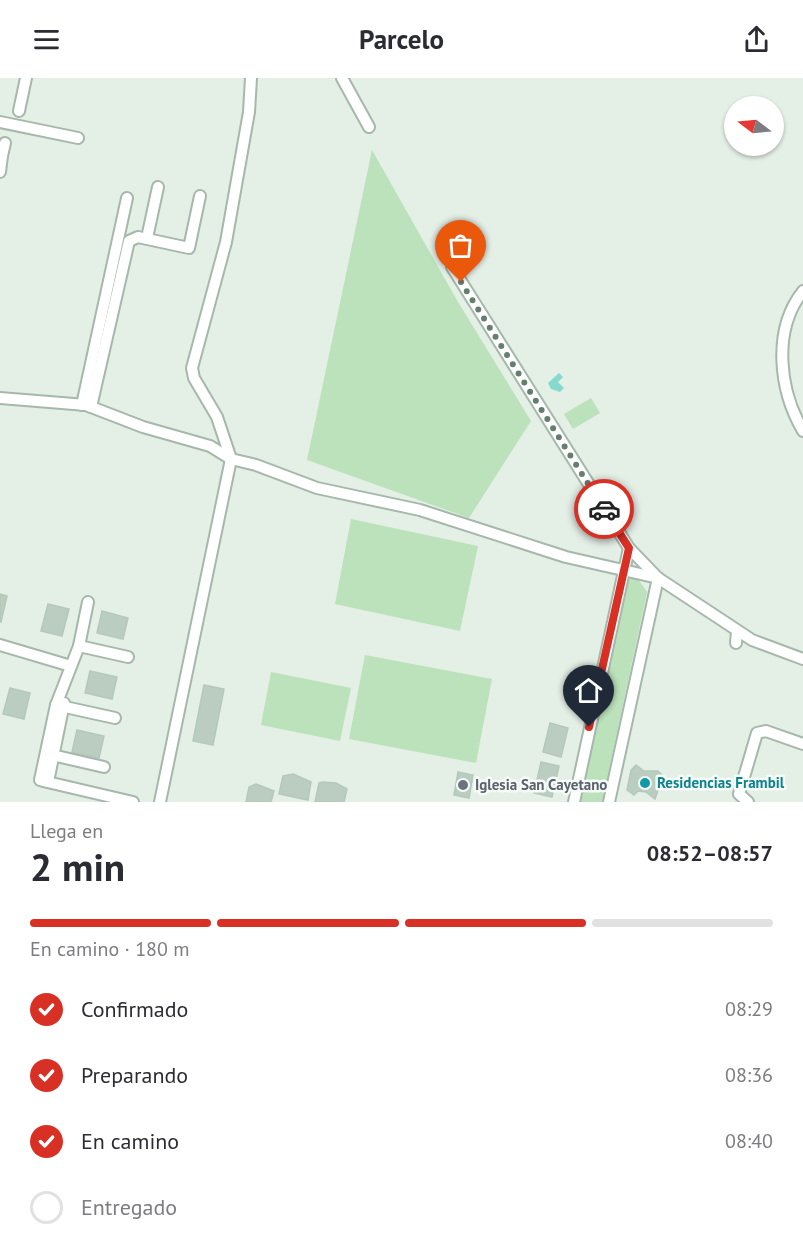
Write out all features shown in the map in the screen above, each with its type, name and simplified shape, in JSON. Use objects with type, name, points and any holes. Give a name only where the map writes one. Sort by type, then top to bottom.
[{"type":"street","points":[[19,111],[26,78]]},
{"type":"street","points":[[160,802],[231,459],[217,417],[194,378],[192,368],[226,242],[241,164],[251,78]]},
{"type":"street","points":[[342,78],[369,127]]},
{"type":"street","points":[[0,122],[78,138]]},
{"type":"street","points":[[0,172],[5,143]]},
{"type":"street","points":[[147,238],[158,187]]},
{"type":"street","points":[[86,406],[129,241],[138,237],[147,238],[188,253],[200,196]]},
{"type":"street","points":[[86,406],[127,198]]},
{"type":"street","points":[[452,267],[629,548],[658,578],[737,631],[752,640],[803,659]]},
{"type":"street","points":[[803,291],[792,305],[781,345],[787,394],[803,430]]},
{"type":"street","points":[[0,398],[86,406],[142,427],[210,446],[231,459],[256,465],[331,492],[409,507],[566,557],[658,578]]},
{"type":"street","points":[[574,802],[629,548]]},
{"type":"street","points":[[609,802],[658,578]]},
{"type":"street","points":[[88,602],[79,646],[71,666],[41,780],[133,802]]},
{"type":"street","points":[[736,643],[737,631]]},
{"type":"street","points":[[0,645],[71,666]]},
{"type":"street","points":[[79,646],[128,657]]},
{"type":"street","points":[[60,706],[115,718]]},
{"type":"street","points":[[748,802],[739,794],[757,733],[760,730],[766,731],[803,744]]},
{"type":"street","points":[[49,754],[104,767]]},
{"type":"green space","points":[[372,150],[458,302],[531,421],[469,518],[307,460]]},
{"type":"green space","points":[[591,398],[600,413],[573,429],[564,414]]},
{"type":"green space","points":[[351,519],[478,546],[460,631],[335,604]]},
{"type":"green space","points":[[628,579],[638,579],[647,592],[602,802],[580,802]]},
{"type":"green space","points":[[365,655],[492,679],[476,763],[349,739]]},
{"type":"green space","points":[[271,672],[351,688],[340,741],[261,725]]},
{"type":"water","points":[[559,373],[563,377],[558,382],[564,388],[560,392],[551,389],[548,383]]},
{"type":"building","points":[[0,594],[7,596],[1,622],[0,622]]},
{"type":"building","points":[[48,604],[69,609],[62,636],[41,631]]},
{"type":"building","points":[[102,611],[128,618],[123,639],[97,633]]},
{"type":"building","points":[[90,671],[117,677],[112,699],[85,693]]},
{"type":"building","points":[[204,685],[224,689],[213,745],[193,741]]},
{"type":"building","points":[[10,688],[30,693],[24,719],[3,714]]},
{"type":"building","points":[[550,723],[568,728],[561,757],[543,752]]},
{"type":"building","points":[[77,730],[104,736],[99,758],[72,752]]},
{"type":"building","points":[[541,762],[559,766],[552,797],[534,793]]},
{"type":"building","name":"Residencias Frambil","points":[[636,765],[644,771],[658,771],[663,776],[655,799],[646,792],[638,791],[634,795],[627,790],[631,770]]},
{"type":"building","name":"Iglesia San Cayetano","points":[[458,772],[473,775],[469,798],[454,795]]},
{"type":"building","points":[[293,774],[311,782],[308,800],[279,794],[283,776]]},
{"type":"building","points":[[319,783],[336,783],[347,789],[344,802],[315,802]]},
{"type":"building","points":[[256,784],[274,791],[271,802],[246,802],[249,787]]},
{"type":"way so far","points":[[461,282],[604,509]]},
{"type":"place","name":"Residencias Frambil","points":[[645,783]]},
{"type":"place","name":"Iglesia San Cayetano","points":[[463,785]]},
{"type":"route","points":[[589,727],[629,548],[604,509]]}]
